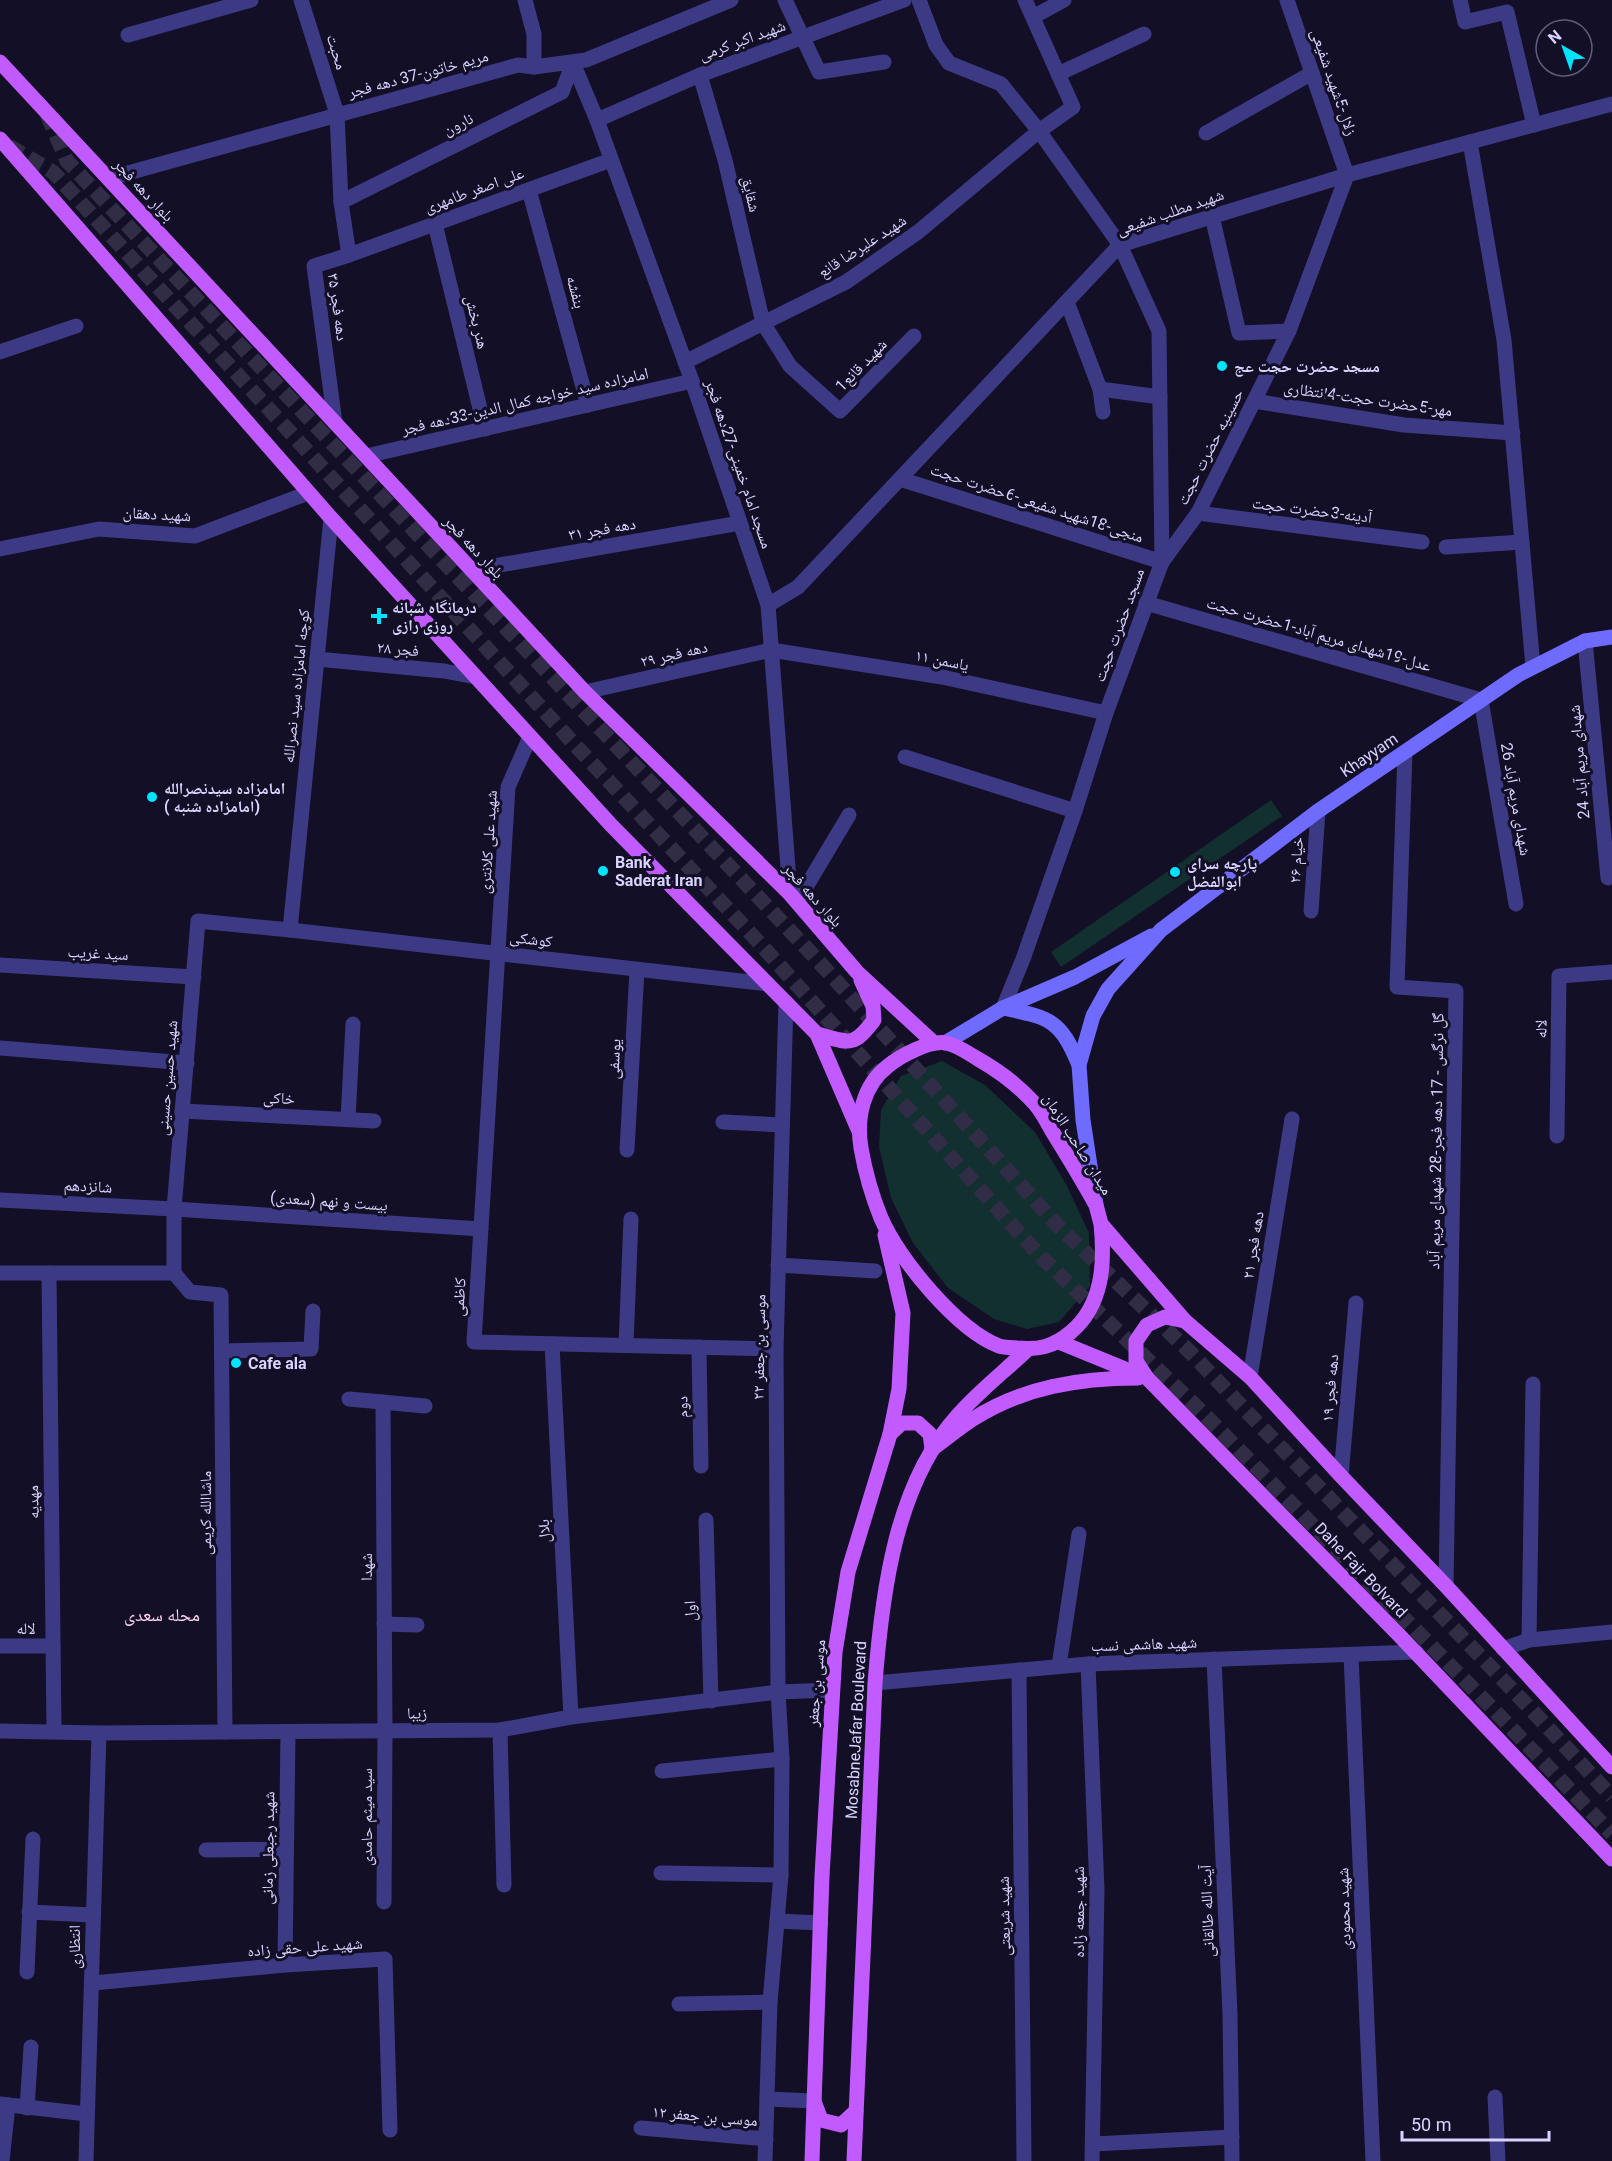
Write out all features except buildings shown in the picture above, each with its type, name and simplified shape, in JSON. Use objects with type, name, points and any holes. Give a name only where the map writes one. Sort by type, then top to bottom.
[{"type":"main road","name":"بلوار دهه فجر","points":[[0,62],[585,692],[793,898],[857,972],[940,1043]]},
{"type":"main road","points":[[0,139],[308,493],[611,825],[817,1034],[858,1130]]},
{"type":"main road","name":"Khayyam","points":[[940,1043],[1003,1008],[1075,976],[1161,930],[1318,812],[1518,675],[1585,641],[1612,637]]},
{"type":"main road","name":"Khayyam","points":[[1096,1205],[1083,1120],[1079,1065],[1093,1016],[1108,989],[1161,930]]},
{"type":"main road","points":[[817,1034],[848,1042],[862,1036],[874,1020],[873,1006],[857,972]]},
{"type":"main road","points":[[1003,1008],[1039,1015],[1056,1024],[1068,1039],[1079,1065]]},
{"type":"main road","name":"میدان صاحب الزمان","points":[[940,1043],[962,1049],[989,1065],[1013,1083],[1036,1106],[1096,1205],[1101,1224],[1104,1253],[1097,1296],[1082,1323],[1059,1342],[1045,1348],[999,1346],[966,1326],[926,1287],[898,1248],[881,1218],[864,1164],[858,1130],[862,1107],[874,1079],[888,1066],[910,1052],[940,1043]]},
{"type":"main road","name":"موسی بن جعفر","points":[[812,2161],[835,1652],[848,1572],[890,1434],[898,1389],[903,1313],[881,1218]]},
{"type":"main road","points":[[1101,1224],[1185,1321],[1250,1377],[1612,1767]]},
{"type":"main road","points":[[1147,1378],[1136,1361],[1136,1341],[1147,1325],[1166,1317],[1185,1321]]},
{"type":"main road","name":"Dahe Fajr Bolvard","points":[[1059,1342],[1147,1378],[1416,1652],[1612,1859]]},
{"type":"main road","name":"MosabneJafar Boulevard","points":[[854,2161],[874,1683],[881,1612],[900,1527],[918,1477],[932,1449],[957,1415],[1028,1349]]},
{"type":"main road","points":[[890,1434],[902,1423],[918,1424],[930,1434],[932,1449],[974,1418],[1014,1398],[1057,1384],[1102,1378],[1147,1378]]},
{"type":"main road","points":[[814,2101],[821,2120],[841,2125],[856,2111]]},
{"type":"street","points":[[128,35],[252,0]]},
{"type":"street","name":"محبت","points":[[302,0],[337,114]]},
{"type":"street","points":[[525,0],[534,34],[534,67]]},
{"type":"street","name":"مریم خاتون-37 دهه فجر","points":[[110,178],[518,65],[534,67],[586,60],[729,0]]},
{"type":"street","points":[[785,0],[819,72],[884,62]]},
{"type":"street","name":"شهید اکبر کرمی","points":[[597,120],[700,75],[803,37],[879,4],[904,0]]},
{"type":"street","points":[[919,0],[936,45],[949,63],[1002,84],[1039,130]]},
{"type":"street","points":[[1025,0],[1058,74],[1144,34]]},
{"type":"street","points":[[1033,17],[1064,0]]},
{"type":"street","name":"زلال-5شهید شفیعی","points":[[1287,0],[1347,175]]},
{"type":"street","points":[[1460,0],[1465,22],[1507,12],[1534,125]]},
{"type":"street","name":"مسجد امام خمینی-27دهه فجر","points":[[573,63],[597,120],[692,381],[768,605],[793,898]]},
{"type":"street","name":"نارون","points":[[341,202],[562,92],[573,63]]},
{"type":"street","points":[[1206,133],[1312,72]]},
{"type":"street","name":"شهید علیرضا قانع","points":[[685,362],[846,282],[918,232],[1039,130],[1073,107],[1058,74]]},
{"type":"street","name":"شقایق","points":[[700,75],[725,160],[763,323]]},
{"type":"street","name":"شهید مطلب شفیعی","points":[[768,605],[798,587],[1120,245],[1347,175],[1612,104]]},
{"type":"street","name":"دهه فجر ۳۵","points":[[335,423],[314,266],[349,255],[341,202],[337,114]]},
{"type":"street","name":"مسجد حضرت حجت","points":[[1003,1008],[1023,959],[1075,811],[1106,713],[1162,562],[1159,331],[1120,245],[1039,130]]},
{"type":"street","points":[[1470,142],[1504,340],[1533,667]]},
{"type":"street","name":"علی اصغر طامهری","points":[[349,255],[611,159]]},
{"type":"street","name":"حسینیه حضرت حجت","points":[[1162,562],[1198,513],[1289,331],[1347,175]]},
{"type":"street","name":"بنفشه","points":[[529,190],[588,405]]},
{"type":"street","points":[[1212,216],[1239,333],[1289,331]]},
{"type":"street","name":"هنر بخش","points":[[435,224],[485,429]]},
{"type":"street","points":[[1066,302],[1100,389],[1103,412]]},
{"type":"street","name":"1شهید قانع","points":[[763,323],[790,366],[840,411],[914,336]]},
{"type":"street","points":[[0,352],[76,326]]},
{"type":"street","name":"امامزاده سید خواجه کمال الدین-33دهه فجر","points":[[366,456],[692,381]]},
{"type":"street","points":[[1100,389],[1160,397]]},
{"type":"street","name":"مهر-5حضرت حجت-4انتظاری","points":[[1254,401],[1404,425],[1513,433]]},
{"type":"street","name":"منجی-18شهید شفیعی-6حضرت حجت","points":[[900,479],[1162,562]]},
{"type":"street","name":"شهید دهقان","points":[[0,549],[99,530],[195,536],[308,493]]},
{"type":"street","name":"آدینه-3حضرت حجت","points":[[1198,513],[1422,542]]},
{"type":"street","name":"کوچه امامزاده سید نصرالله","points":[[290,930],[331,518]]},
{"type":"street","name":"دهه فجر ۳۱","points":[[471,570],[740,523]]},
{"type":"street","points":[[1446,547],[1522,542]]},
{"type":"street","name":"عدل-19شهدای مریم آباد-1حضرت حجت","points":[[1146,603],[1481,700]]},
{"type":"street","name":"24 شهدای مریم آباد","points":[[1585,641],[1608,878]]},
{"type":"street","name":"دهه فجر ۲۹","points":[[585,692],[771,650]]},
{"type":"street","name":"یاسمن ۱۱","points":[[771,650],[942,677],[1106,713]]},
{"type":"street","name":"فجر ۲۸","points":[[316,659],[444,671],[476,677]]},
{"type":"street","name":"26 شهدای مریم آباد","points":[[1481,700],[1516,904]]},
{"type":"street","name":"شهید علی کلانتری","points":[[498,953],[508,788],[531,737]]},
{"type":"street","name":"گل نرگس - 17 دهه فجر-28 شهدای مریم آباد","points":[[1406,752],[1397,987],[1456,991],[1446,1586]]},
{"type":"street","points":[[905,757],[1075,811]]},
{"type":"street","name":"خیام ۲۶","points":[[1311,912],[1318,812]]},
{"type":"street","points":[[793,898],[849,815]]},
{"type":"street","name":"شهید حسین حسینی","points":[[174,1273],[174,1209],[198,921],[290,930]]},
{"type":"street","name":"کوشکی","points":[[290,930],[768,984]]},
{"type":"street","name":"کاظمی","points":[[498,953],[474,1341],[776,1349]]},
{"type":"street","name":"سید غریب","points":[[0,965],[194,977]]},
{"type":"street","name":"یوسفی","points":[[627,1150],[637,970]]},
{"type":"street","name":"لاله","points":[[1557,1136],[1559,976],[1612,972]]},
{"type":"street","name":"موسی بن جعفر ۲۲","points":[[765,2161],[770,2002],[780,1875],[782,1759],[778,1692],[776,1349],[786,1002]]},
{"type":"street","points":[[348,1119],[353,1024]]},
{"type":"street","points":[[0,1048],[187,1063]]},
{"type":"street","name":"خاکی","points":[[182,1111],[374,1121]]},
{"type":"street","name":"دهه فجر ۲۱","points":[[1250,1377],[1292,1119]]},
{"type":"street","points":[[723,1122],[782,1125]]},
{"type":"street","name":"شانزدهم","points":[[0,1200],[174,1209]]},
{"type":"street","name":"بیست و نهم (سعدی)","points":[[174,1209],[481,1229]]},
{"type":"street","points":[[626,1346],[631,1219]]},
{"type":"street","points":[[778,1265],[875,1271]]},
{"type":"street","points":[[0,1273],[174,1273]]},
{"type":"street","name":"مهدیه","points":[[49,1273],[54,1731]]},
{"type":"street","name":"ماشاالله کریمی","points":[[174,1273],[190,1292],[221,1295],[225,1732]]},
{"type":"street","name":"دهه فجر ۱۹","points":[[1341,1476],[1356,1303]]},
{"type":"street","points":[[222,1351],[311,1349],[313,1311]]},
{"type":"street","name":"بلال","points":[[552,1344],[572,1717]]},
{"type":"street","name":"دوم","points":[[699,1347],[701,1466]]},
{"type":"street","points":[[1529,1640],[1533,1384]]},
{"type":"street","points":[[349,1399],[424,1406]]},
{"type":"street","name":"شهدا","points":[[383,1402],[385,1732]]},
{"type":"street","name":"اول","points":[[706,1520],[711,1701]]},
{"type":"street","points":[[1059,1666],[1079,1534]]},
{"type":"street","points":[[384,1624],[417,1625]]},
{"type":"street","points":[[1503,1649],[1529,1640],[1612,1632]]},
{"type":"street","name":"لاله","points":[[0,1646],[52,1646]]},
{"type":"street","name":"شهید هاشمی نسب","points":[[874,1683],[1088,1664],[1416,1652]]},
{"type":"street","name":"شهید محمودی","points":[[1351,1655],[1373,2161]]},
{"type":"street","name":"آیت الله طالقانی","points":[[1214,1659],[1230,2014],[1232,2161]]},
{"type":"street","name":"شهید جمعه زاده","points":[[1088,1664],[1097,1890],[1092,2161]]},
{"type":"street","name":"شهید شریعتی","points":[[1019,1670],[1024,2161]]},
{"type":"street","name":"زیبا","points":[[0,1731],[99,1733],[500,1730],[572,1717],[778,1692],[832,1690]]},
{"type":"street","points":[[500,1730],[504,1885]]},
{"type":"street","name":"شهید رجبعلی زمانی","points":[[285,1965],[288,1732]]},
{"type":"street","name":"سید میثم حامدی","points":[[384,1902],[385,1732]]},
{"type":"street","name":"انتظاری","points":[[87,2161],[93,1983],[92,1915],[99,1733]]},
{"type":"street","points":[[662,1771],[782,1759]]},
{"type":"street","points":[[27,1972],[33,1839]]},
{"type":"street","points":[[206,1850],[286,1849]]},
{"type":"street","points":[[661,1873],[780,1875]]},
{"type":"street","points":[[29,1912],[92,1915]]},
{"type":"street","points":[[777,1921],[821,1923]]},
{"type":"street","name":"شهید علی حقی زاده","points":[[93,1983],[285,1965],[385,1959],[390,2130]]},
{"type":"street","points":[[679,2004],[770,2002]]},
{"type":"street","points":[[27,2108],[31,2047]]},
{"type":"street","points":[[1495,2097],[1498,2161]]},
{"type":"street","points":[[767,2099],[814,2101]]},
{"type":"street","points":[[2,2161],[4,2105],[87,2114]]},
{"type":"street","name":"موسی بن جعفر ۱۲","points":[[641,2128],[766,2139]]},
{"type":"street","points":[[1093,2144],[1232,2137]]},
{"type":"green space","points":[[1271,800],[1282,816],[1061,967],[1051,952]]},
{"type":"green space","points":[[942,1061],[985,1085],[1035,1132],[1067,1186],[1089,1233],[1090,1286],[1059,1322],[1027,1329],[994,1319],[948,1288],[913,1243],[891,1198],[879,1147],[881,1110],[901,1076]]},
{"type":"tunnel","points":[[47,114],[67,161],[810,952],[1059,1227],[1188,1350],[1612,1797]]},
{"type":"tunnel","points":[[9,146],[53,172],[576,746],[754,937],[1038,1254],[1201,1411],[1612,1834]]},
{"type":"place","name":"مسجد حضرت حجت عج","points":[[1222,366]]},
{"type":"place","name":"درمانگاه شبانه روزی رازی","points":[[379,616]]},
{"type":"place","name":"امامزاده سیدنصرالله ( امامزاده شنبه)","points":[[152,797]]},
{"type":"place","name":"Bank Saderat Iran","points":[[603,871]]},
{"type":"place","name":"پارچه سرای ابوالفضل","points":[[1175,872]]},
{"type":"place","name":"Cafe ala","points":[[236,1363]]},
{"type":"district","name":"محله سعدی","points":[[162,1614]]}]
